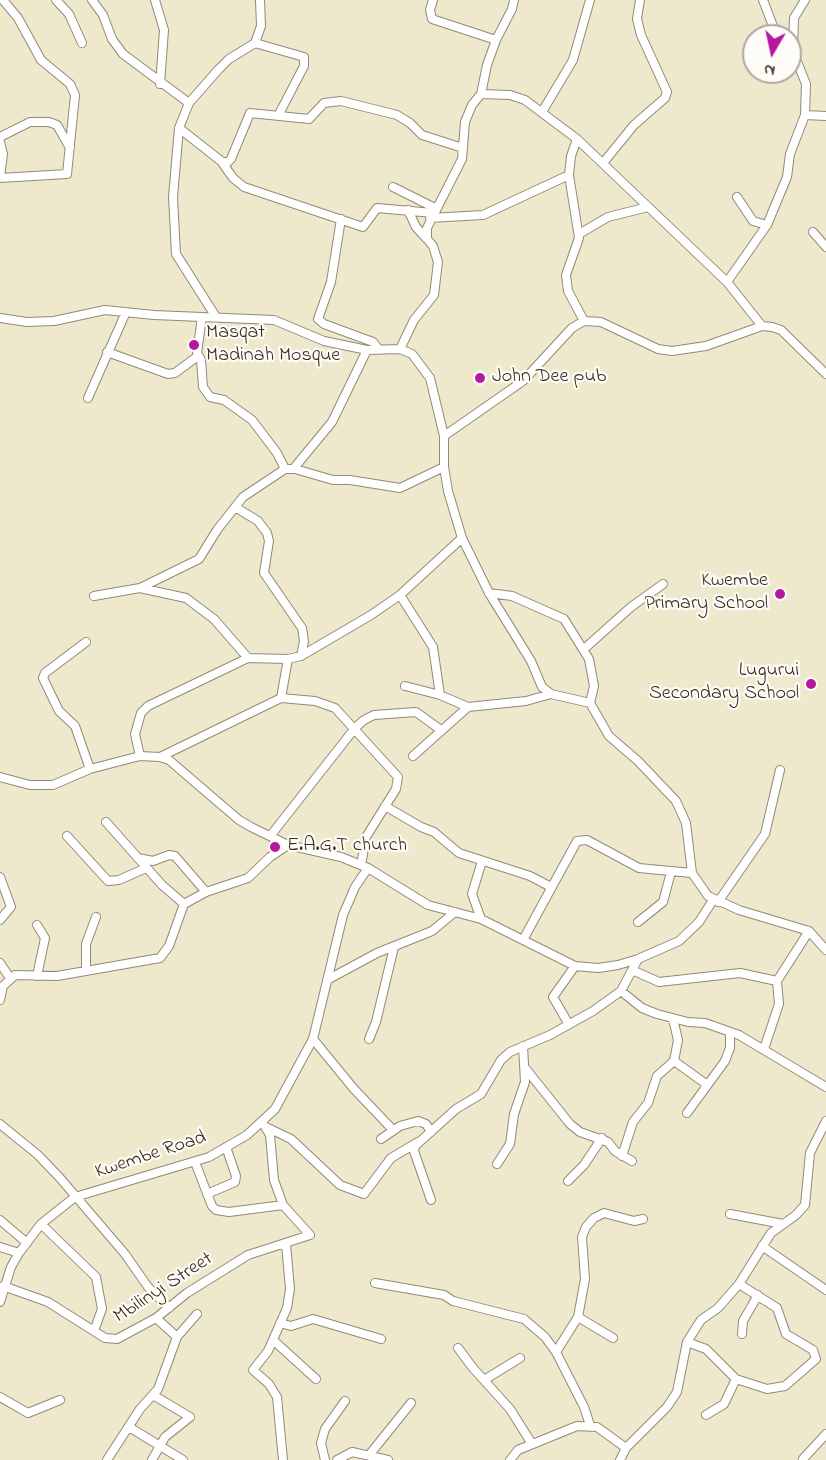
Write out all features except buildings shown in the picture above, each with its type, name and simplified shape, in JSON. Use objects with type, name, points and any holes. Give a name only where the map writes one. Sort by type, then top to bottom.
[{"type":"street","points":[[0,142],[3,154],[0,177],[67,174],[74,90],[41,60],[18,18],[3,0]]},
{"type":"street","points":[[56,0],[69,14],[82,44]]},
{"type":"street","points":[[92,0],[103,15],[114,43],[134,64],[189,103]]},
{"type":"street","points":[[155,0],[164,30],[160,84]]},
{"type":"street","points":[[216,317],[176,255],[173,197],[179,128],[189,103],[229,59],[255,43],[261,26],[260,0]]},
{"type":"street","points":[[433,0],[430,10],[432,19],[496,40]]},
{"type":"street","points":[[427,239],[433,213],[458,168],[464,148],[463,136],[468,113],[481,94],[487,65],[514,0]]},
{"type":"street","points":[[542,112],[573,60],[590,0]]},
{"type":"street","points":[[603,163],[634,126],[666,95],[641,35],[637,19],[640,0]]},
{"type":"street","points":[[763,0],[772,24]]},
{"type":"street","points":[[794,24],[794,18],[805,0]]},
{"type":"street","points":[[255,43],[304,57],[304,66],[279,114]]},
{"type":"street","points":[[726,282],[767,225],[787,177],[790,154],[805,115],[806,84],[802,73]]},
{"type":"street","points":[[481,94],[518,97],[577,139],[726,282],[762,326]]},
{"type":"street","points":[[221,161],[227,163],[231,159],[250,113],[279,114],[309,119],[324,103],[348,102],[397,116],[410,123],[422,135],[464,148]]},
{"type":"street","points":[[805,115],[826,116]]},
{"type":"street","points":[[0,137],[30,122],[49,122],[57,125],[70,148]]},
{"type":"street","points":[[179,128],[221,161],[233,178],[244,186],[363,226],[377,208],[483,216],[568,175]]},
{"type":"street","points":[[577,139],[568,175],[579,234],[566,275],[568,291],[584,321]]},
{"type":"street","points":[[393,187],[433,213]]},
{"type":"street","points":[[737,198],[753,221],[767,225]]},
{"type":"street","points":[[579,234],[608,217],[648,207]]},
{"type":"street","points":[[400,349],[414,320],[434,295],[437,284],[437,254],[416,227],[408,210]]},
{"type":"street","points":[[341,219],[331,282],[318,319],[324,324],[373,342],[379,350]]},
{"type":"street","points":[[813,232],[826,247]]},
{"type":"street","points":[[0,318],[27,322],[54,321],[91,311],[274,320],[324,341],[367,350],[400,349],[412,354],[421,362],[430,378],[444,436],[444,467],[462,538],[489,593],[531,661],[542,687],[551,694],[590,702]]},
{"type":"street","points":[[88,398],[126,312]]},
{"type":"street","points":[[202,317],[198,357],[201,360],[203,387],[210,397],[224,400],[252,420],[277,453],[285,468]]},
{"type":"street","points":[[444,436],[523,381],[572,328],[584,321],[601,322],[658,349],[672,351],[706,346],[762,326],[781,330],[826,374]]},
{"type":"street","points":[[294,468],[332,422],[367,350]]},
{"type":"street","points":[[107,352],[168,374],[175,373],[198,357]]},
{"type":"street","points":[[94,596],[140,588],[199,559],[217,530],[243,497],[285,468],[294,468],[333,480],[350,480],[400,488],[444,467]]},
{"type":"street","points":[[235,507],[258,521],[267,533],[269,541],[264,573],[302,628],[304,641],[301,656]]},
{"type":"street","points":[[140,756],[135,734],[141,713],[148,706],[248,658],[301,656],[371,615],[400,595],[462,538]]},
{"type":"street","points":[[584,649],[631,607],[663,584]]},
{"type":"street","points":[[140,588],[170,593],[199,606],[214,619],[248,658]]},
{"type":"street","points":[[489,593],[512,596],[564,619],[584,649],[593,676],[594,686],[590,702],[609,736],[676,801],[686,822],[692,873],[715,901],[809,931],[826,950]]},
{"type":"street","points":[[400,595],[433,647],[440,695]]},
{"type":"street","points":[[86,642],[45,673],[43,678],[59,711],[75,726],[90,769]]},
{"type":"street","points":[[281,698],[288,658]]},
{"type":"street","points":[[405,686],[440,695],[468,707],[526,701],[551,694]]},
{"type":"street","points":[[160,757],[281,698],[326,704],[335,708],[398,777],[396,789],[366,837],[365,867]]},
{"type":"street","points":[[413,756],[468,707]]},
{"type":"street","points":[[271,835],[355,728],[374,715],[419,713],[441,730]]},
{"type":"street","points":[[0,777],[30,785],[53,785],[90,769],[140,756],[160,757],[169,760],[239,820],[288,845],[341,857],[365,867],[420,902],[481,919],[524,938],[575,966],[598,968],[638,959],[679,940],[699,922],[765,834],[780,770]]},
{"type":"street","points":[[385,806],[434,832],[459,853],[530,876],[551,887]]},
{"type":"street","points":[[106,822],[146,868],[184,904]]},
{"type":"street","points":[[67,836],[108,881],[119,880],[146,868]]},
{"type":"street","points":[[524,938],[577,841],[582,839],[639,868],[692,873]]},
{"type":"street","points":[[0,1000],[3,986],[10,978],[23,974],[57,976],[86,969],[160,958],[169,946],[184,904],[206,892],[248,878],[270,856],[288,845]]},
{"type":"street","points":[[138,858],[153,861],[169,855],[175,856],[206,892]]},
{"type":"street","points":[[481,919],[472,894],[482,861]]},
{"type":"street","name":"Kwembe Road","points":[[0,1302],[3,1286],[19,1253],[41,1224],[75,1197],[195,1162],[265,1125],[286,1092],[313,1039],[343,915],[365,867]]},
{"type":"street","points":[[638,922],[663,902],[671,872]]},
{"type":"street","points":[[0,877],[11,907],[0,920]]},
{"type":"street","points":[[327,980],[432,931],[455,912]]},
{"type":"street","points":[[86,969],[86,944],[96,917]]},
{"type":"street","points":[[37,976],[45,938],[38,925]]},
{"type":"street","points":[[764,1049],[779,1004],[777,981],[809,931]]},
{"type":"street","points":[[369,1039],[376,1022],[394,947]]},
{"type":"street","points":[[265,1125],[291,1139],[340,1185],[364,1194],[391,1158],[419,1141],[456,1109],[481,1094],[501,1060],[523,1046],[550,1035],[593,1011],[621,991],[638,959]]},
{"type":"street","points":[[0,963],[10,978]]},
{"type":"street","points":[[568,1023],[553,997],[575,966]]},
{"type":"street","points":[[632,970],[659,982],[740,973],[777,981]]},
{"type":"street","points":[[621,991],[642,1008],[672,1019],[705,1023],[730,1032],[764,1049],[826,1087]]},
{"type":"street","points":[[622,1156],[633,1122],[648,1103],[657,1076],[674,1061],[678,1040],[672,1019]]},
{"type":"street","points":[[687,1113],[725,1061],[730,1048],[730,1032]]},
{"type":"street","points":[[313,1039],[354,1089],[393,1130]]},
{"type":"street","points":[[497,1164],[510,1144],[526,1069],[523,1046]]},
{"type":"street","points":[[674,1061],[706,1084]]},
{"type":"street","points":[[526,1069],[570,1124],[586,1134],[602,1138],[622,1156],[632,1161]]},
{"type":"street","points":[[381,1139],[393,1130],[418,1121],[426,1124],[431,1132]]},
{"type":"street","points":[[620,1460],[626,1448],[667,1407],[677,1392],[687,1342],[701,1320],[718,1308],[739,1284],[762,1246],[805,1205],[808,1193],[807,1167],[810,1153],[826,1121]]},
{"type":"street","points":[[0,1124],[38,1155],[125,1254],[148,1287],[169,1308]]},
{"type":"street","points":[[195,1162],[212,1206],[221,1211],[283,1205],[274,1180],[265,1125]]},
{"type":"street","points":[[568,1181],[584,1165],[602,1138]]},
{"type":"street","points":[[419,1141],[414,1151],[431,1200]]},
{"type":"street","points":[[207,1194],[235,1182],[236,1176],[226,1147]]},
{"type":"street","name":"Mbilinyi Street","points":[[3,1286],[48,1302],[105,1338],[117,1339],[156,1318],[248,1255],[286,1244],[310,1233],[283,1205]]},
{"type":"street","points":[[556,1352],[578,1317],[585,1279],[582,1237],[586,1227],[594,1218],[604,1213],[634,1221],[643,1219]]},
{"type":"street","points":[[730,1214],[783,1224]]},
{"type":"street","points":[[0,1220],[27,1243]]},
{"type":"street","points":[[41,1224],[96,1277],[102,1309],[94,1331]]},
{"type":"street","points":[[283,1460],[277,1397],[269,1384],[253,1370],[273,1340],[289,1297],[286,1244]]},
{"type":"street","points":[[762,1246],[826,1290]]},
{"type":"street","points":[[0,1247],[19,1253]]},
{"type":"street","points":[[375,1283],[444,1295],[453,1300],[524,1319],[545,1337],[556,1352],[584,1407],[590,1425]]},
{"type":"street","points":[[687,1342],[706,1349],[736,1379],[767,1389],[785,1386],[816,1359],[813,1350],[790,1338],[782,1328],[777,1308],[739,1284]]},
{"type":"street","points":[[742,1334],[743,1321],[758,1295]]},
{"type":"street","points":[[107,1460],[153,1395],[177,1337],[197,1314]]},
{"type":"street","points":[[578,1317],[613,1338]]},
{"type":"street","points":[[156,1318],[177,1337]]},
{"type":"street","points":[[280,1323],[291,1326],[313,1319],[381,1339]]},
{"type":"street","points":[[273,1340],[316,1379]]},
{"type":"street","points":[[458,1348],[510,1409],[532,1444]]},
{"type":"street","points":[[484,1380],[520,1358]]},
{"type":"street","points":[[706,1415],[724,1404],[736,1379]]},
{"type":"street","points":[[152,1460],[165,1437],[190,1418],[153,1395]]},
{"type":"street","points":[[0,1397],[28,1413],[60,1400]]},
{"type":"street","points":[[325,1460],[321,1443],[325,1429],[345,1401]]},
{"type":"street","points":[[370,1454],[411,1403]]},
{"type":"street","points":[[510,1460],[518,1450],[577,1426],[590,1425],[606,1432],[626,1448]]},
{"type":"street","points":[[129,1426],[183,1460]]},
{"type":"street","points":[[803,1459],[826,1434]]},
{"type":"street","points":[[337,1460],[352,1452],[370,1454],[388,1460]]},
{"type":"place","name":"Masqat Madinah Mosque","points":[[194,345]]},
{"type":"place","name":"John Dee pub","points":[[480,378]]},
{"type":"place","name":"Kwembe Primary School","points":[[780,594]]},
{"type":"place","name":"Lugurui Secondary School","points":[[811,684]]},
{"type":"place","name":"E.A.G.T church","points":[[275,847]]}]
